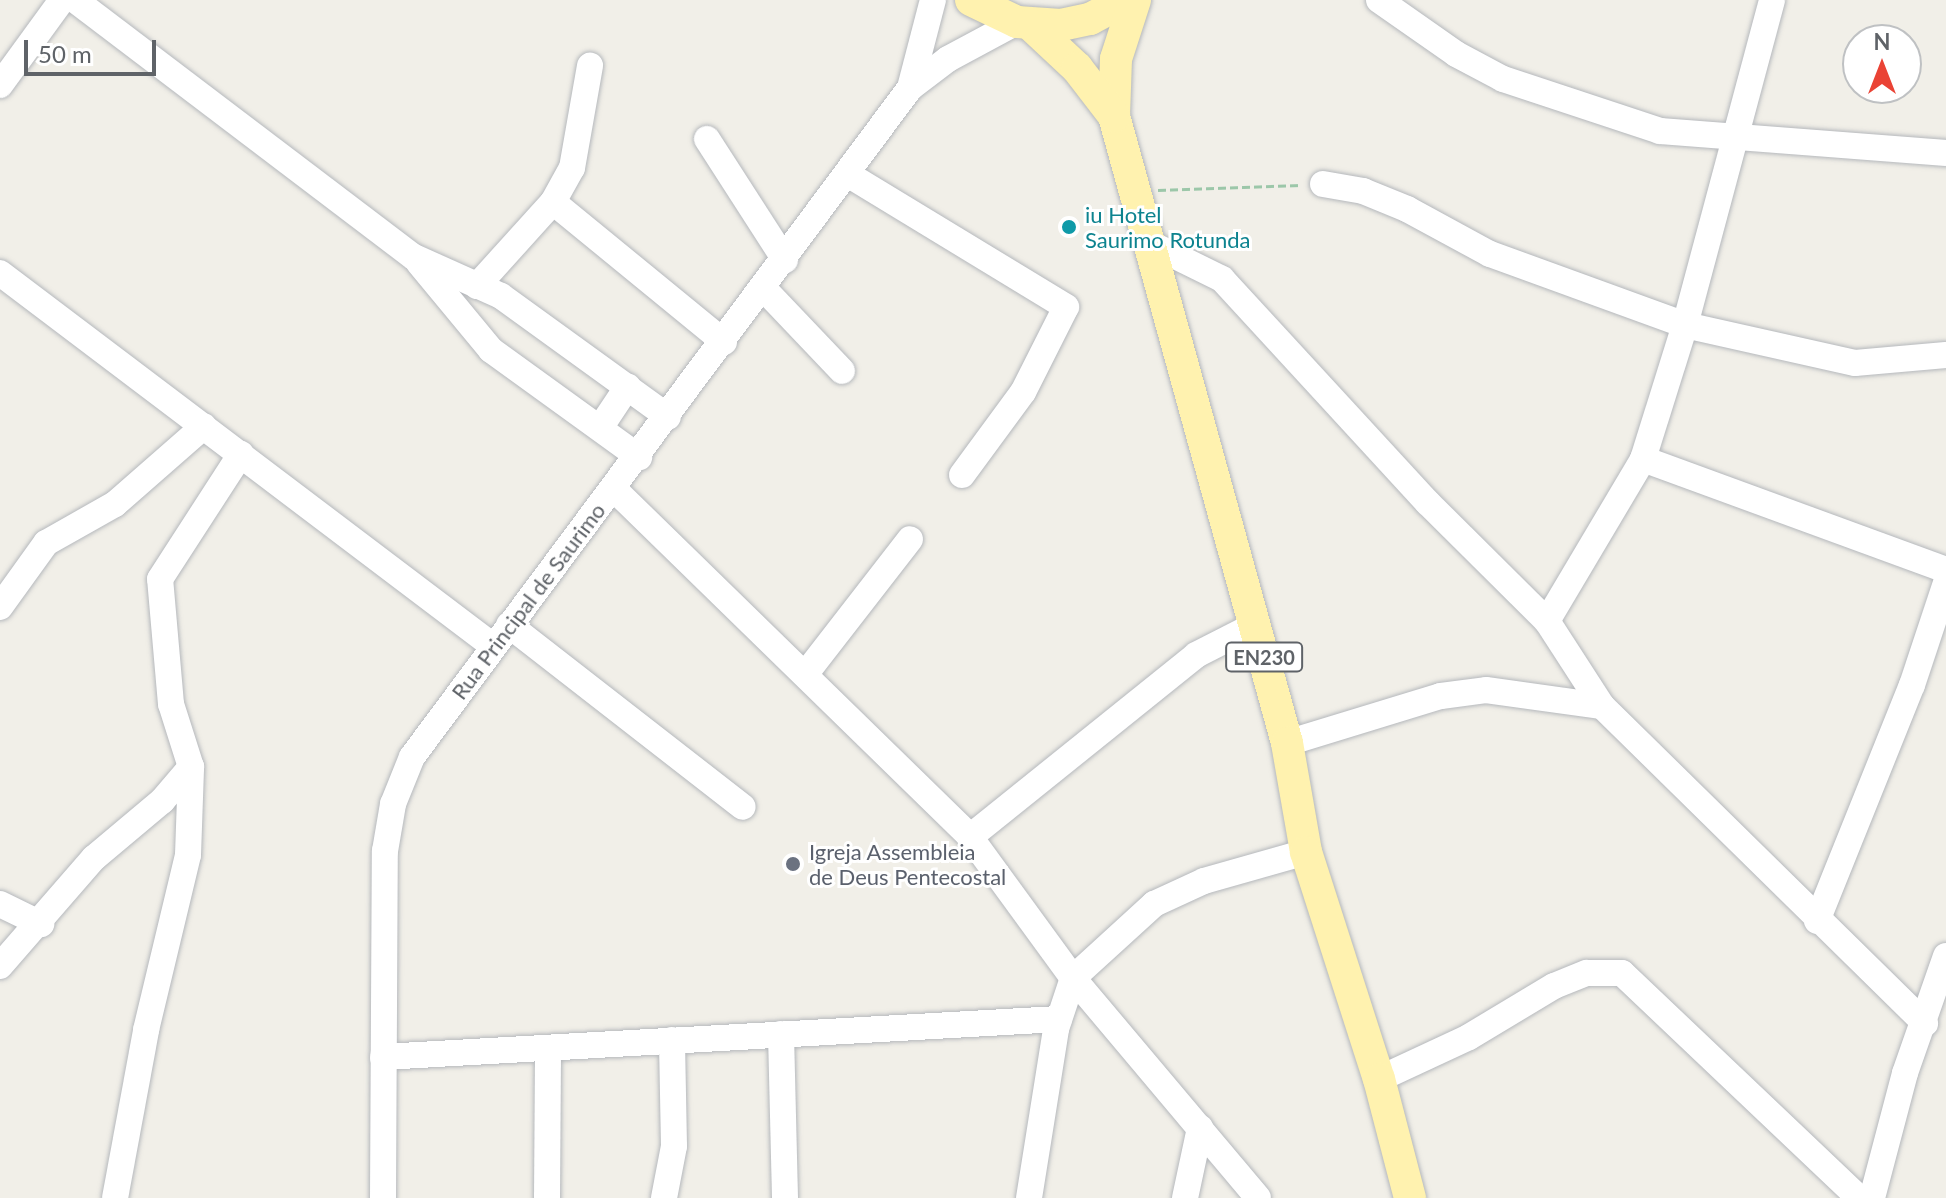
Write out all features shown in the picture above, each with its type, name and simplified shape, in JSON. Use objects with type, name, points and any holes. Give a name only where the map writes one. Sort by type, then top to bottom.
[{"type":"main road","name":"EN230","points":[[971,0],[1024,23],[1077,68],[1114,116]]},
{"type":"main road","points":[[1024,23],[1090,19],[1125,0]]},
{"type":"main road","name":"EN230","points":[[1135,0],[1116,59],[1114,116],[1153,245],[1287,743],[1306,852],[1379,1079],[1410,1198]]},
{"type":"street","points":[[0,85],[62,0]]},
{"type":"street","points":[[75,0],[414,257],[489,291],[668,417]]},
{"type":"street","points":[[910,88],[933,0]]},
{"type":"street","points":[[1379,0],[1456,54],[1572,106],[1660,131],[1946,153]]},
{"type":"street","points":[[1547,621],[1643,459],[1685,325],[1772,0]]},
{"type":"street","points":[[910,88],[948,59],[1024,23]]},
{"type":"street","points":[[474,332],[489,291],[553,202],[572,168],[590,66]]},
{"type":"street","name":"Rua Principal de Saurimo","points":[[383,1198],[387,825],[412,757],[849,175],[910,88]]},
{"type":"street","points":[[707,139],[785,260]]},
{"type":"street","points":[[849,175],[1066,307],[1023,392],[962,475]]},
{"type":"street","points":[[1323,184],[1363,191],[1407,209],[1490,254],[1685,325],[1855,363],[1890,364],[1946,355]]},
{"type":"street","points":[[553,202],[724,342]]},
{"type":"street","points":[[1153,245],[1222,279],[1428,503],[1547,621],[1602,706],[1817,921],[1925,1023]]},
{"type":"street","points":[[414,257],[491,350],[639,457]]},
{"type":"street","points":[[0,273],[493,646]]},
{"type":"street","points":[[764,289],[842,371]]},
{"type":"street","points":[[600,428],[628,386]]},
{"type":"street","points":[[0,607],[46,543],[115,504],[204,426]]},
{"type":"street","points":[[115,1198],[146,1030],[188,855],[191,767],[171,704],[160,579],[241,454]]},
{"type":"street","points":[[1643,459],[1946,570]]},
{"type":"street","points":[[614,489],[807,672],[970,837],[1073,978],[1258,1198]]},
{"type":"street","points":[[807,672],[910,539]]},
{"type":"street","points":[[1817,921],[1912,685],[1946,583]]},
{"type":"street","points":[[509,625],[743,807]]},
{"type":"street","points":[[970,837],[1185,663],[1255,625]]},
{"type":"street","points":[[1287,743],[1441,696],[1486,690],[1602,706]]},
{"type":"street","points":[[0,966],[41,924],[94,858],[162,801],[191,767]]},
{"type":"street","points":[[1029,1198],[1059,1019],[1073,978],[1154,904],[1204,881],[1306,852]]},
{"type":"street","points":[[0,904],[41,924]]},
{"type":"street","points":[[1872,1198],[1905,1073],[1946,956]]},
{"type":"street","points":[[1379,1079],[1469,1037],[1554,986],[1587,973],[1622,973],[1859,1198]]},
{"type":"street","points":[[383,1057],[1059,1019]]},
{"type":"street","points":[[781,1034],[785,1198]]},
{"type":"street","points":[[664,1198],[674,1146],[672,1040]]},
{"type":"street","points":[[547,1198],[548,1048]]},
{"type":"street","points":[[1185,1198],[1200,1128]]},
{"type":"path","points":[[1134,189],[1323,184]]},
{"type":"place","name":"iu Hotel Saurimo Rotunda","points":[[1069,227]]},
{"type":"place","name":"Igreja Assembleia de Deus Pentecostal","points":[[793,864]]}]
